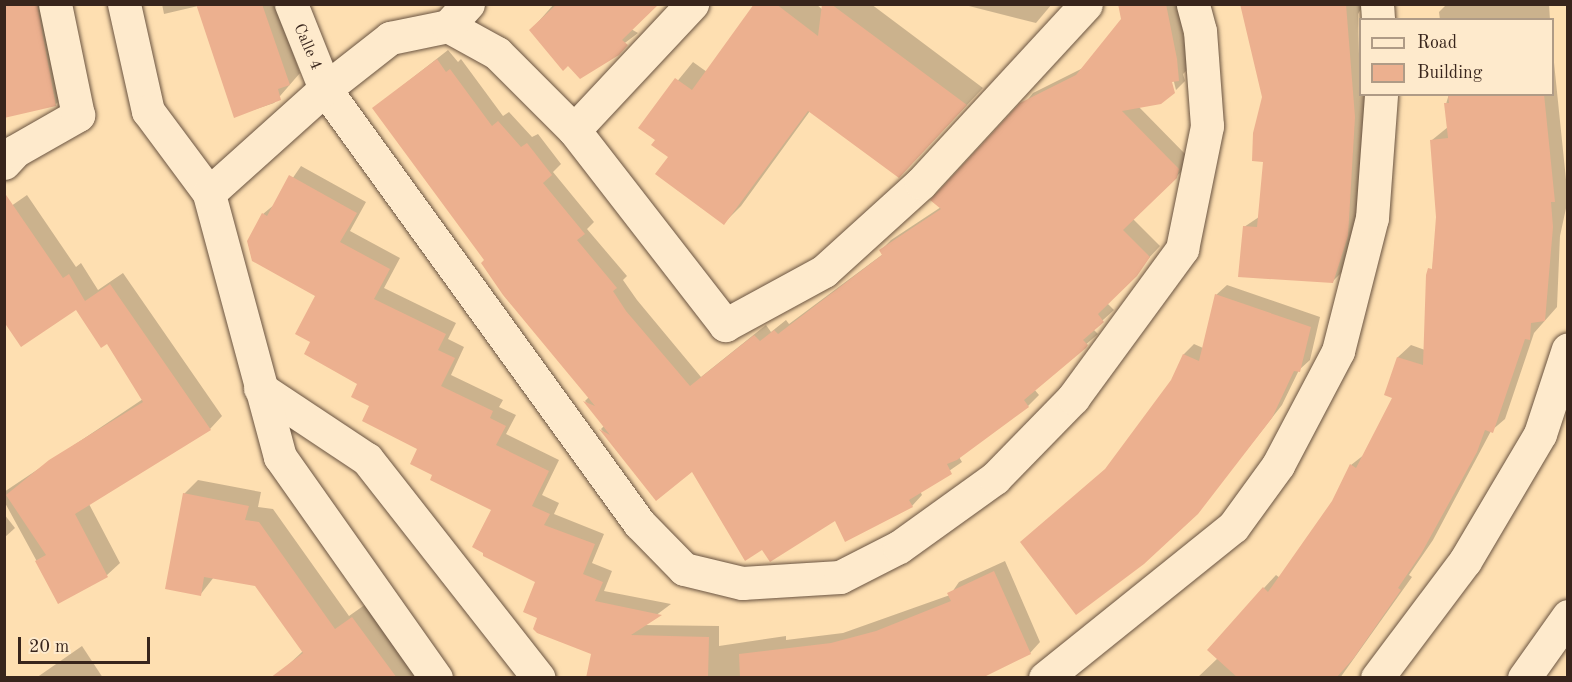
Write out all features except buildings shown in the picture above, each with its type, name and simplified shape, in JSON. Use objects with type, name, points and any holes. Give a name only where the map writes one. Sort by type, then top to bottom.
[{"type":"street","points":[[4,163],[15,151],[78,115],[55,4]]},
{"type":"street","points":[[124,4],[148,111],[209,193],[280,457],[436,678]]},
{"type":"street","name":"Calle 4","points":[[291,4],[325,90],[639,523],[684,569],[742,583],[840,577],[899,547],[995,478],[1073,398],[1182,249],[1208,126],[1200,31],[1193,4]]},
{"type":"street","points":[[574,130],[692,4]]},
{"type":"street","points":[[209,193],[325,90],[390,38],[458,15],[574,130],[725,326],[824,271],[921,183],[1086,4]]},
{"type":"street","points":[[1045,678],[1233,527],[1278,465],[1338,351],[1372,218],[1381,96]]},
{"type":"street","points":[[1377,678],[1465,561],[1540,434],[1568,349]]},
{"type":"street","points":[[260,388],[367,459],[538,678]]},
{"type":"street","points":[[1524,678],[1568,616]]}]
